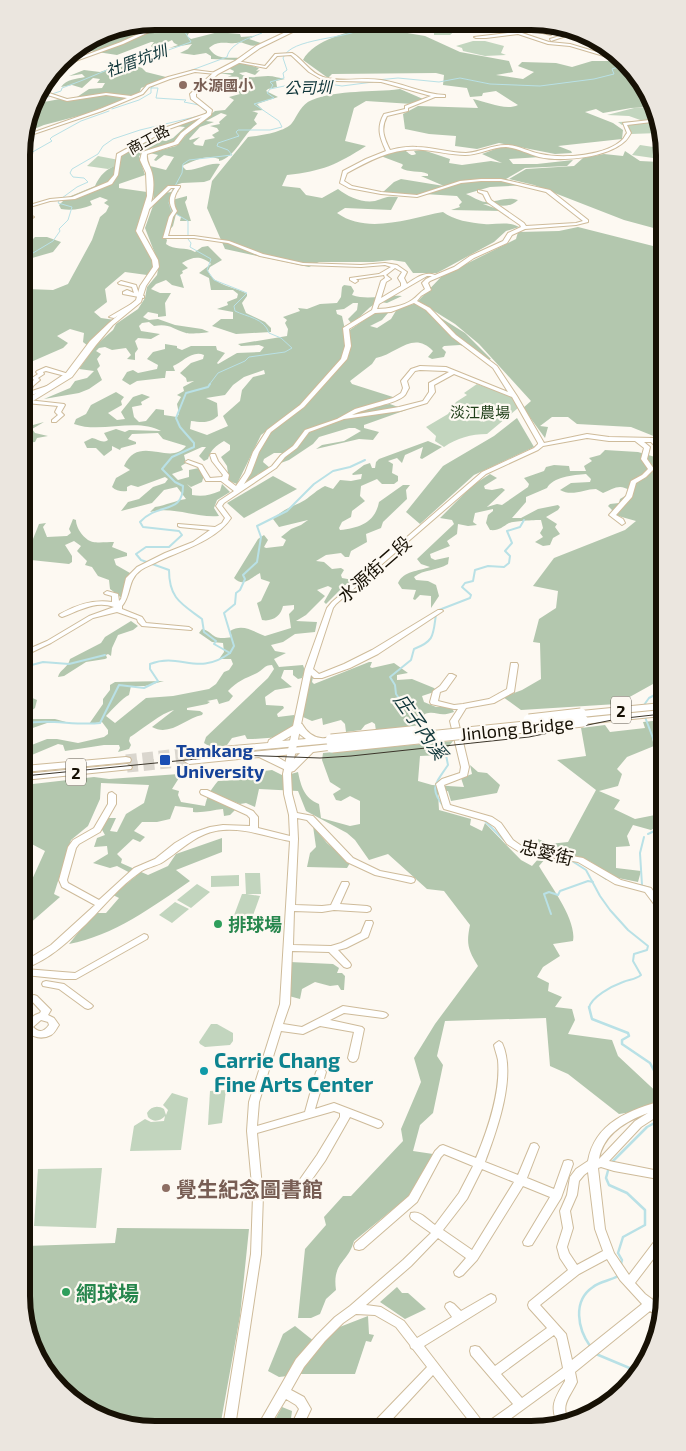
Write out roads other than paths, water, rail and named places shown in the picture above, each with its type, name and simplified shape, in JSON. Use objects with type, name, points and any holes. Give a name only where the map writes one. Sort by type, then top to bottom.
[{"type":"main road","points":[[30,400],[55,386],[69,375],[93,342],[115,320],[137,304],[143,286],[156,267],[155,260],[139,231],[148,208],[150,196],[149,173],[143,160],[144,154],[176,144],[183,134],[209,114],[210,111],[193,98],[193,94],[216,73],[258,47],[294,30]]},
{"type":"main road","name":"2","points":[[582,717],[656,707]]},
{"type":"main road","name":"2","points":[[582,717],[656,713]]},
{"type":"main road","name":"Jinlong Bridge","points":[[331,744],[582,717]]},
{"type":"main road","points":[[310,749],[290,769],[262,750],[298,726],[302,733],[317,740]]},
{"type":"main road","name":"2","points":[[188,757],[294,747],[317,740],[331,744]]},
{"type":"main road","name":"2","points":[[294,747],[310,749],[331,744]]},
{"type":"main road","name":"2","points":[[30,769],[127,763],[30,776]]},
{"type":"street","points":[[73,61],[149,30]]},
{"type":"street","points":[[476,36],[520,34],[533,30]]},
{"type":"street","points":[[534,30],[550,34]]},
{"type":"street","points":[[520,34],[546,42],[570,45],[607,56]]},
{"type":"street","points":[[546,42],[566,36]]},
{"type":"street","points":[[561,38],[570,40]]},
{"type":"street","points":[[236,62],[266,68],[269,67],[274,56],[285,54],[295,56],[301,63],[322,78],[360,82],[382,81],[433,97]]},
{"type":"street","points":[[32,134],[142,93],[148,86],[188,72],[216,73]]},
{"type":"street","points":[[47,93],[67,100],[106,94],[131,97]]},
{"type":"street","points":[[388,152],[380,137],[380,125],[385,115],[403,112],[407,110],[406,107],[433,97],[444,96]]},
{"type":"street","name":"商工路","points":[[30,207],[50,200],[73,198],[112,182],[116,175],[119,155],[165,129],[209,114]]},
{"type":"street","points":[[237,490],[248,473],[256,452],[269,431],[302,406],[344,360],[348,346],[346,328],[374,311],[388,311],[414,301],[419,295],[428,290],[425,283],[428,280],[456,268],[472,257],[505,242],[510,234],[524,228],[576,224],[586,221],[548,191],[502,180],[460,182],[417,196],[381,193],[351,187],[342,182],[345,172],[388,152],[417,148],[467,154],[506,146],[544,156],[576,156],[606,151],[622,143],[628,138],[629,132],[624,124],[651,121]]},
{"type":"street","points":[[148,208],[170,187],[178,187],[173,193],[171,206],[175,212],[171,217],[165,237],[194,237],[229,242],[262,255],[303,264],[361,266],[385,264],[395,266],[405,272],[401,278],[404,287]]},
{"type":"street","points":[[480,191],[485,193],[489,201],[522,224],[524,228]]},
{"type":"street","points":[[355,281],[352,279],[375,277],[388,272],[395,266]]},
{"type":"street","points":[[377,303],[426,275],[440,275]]},
{"type":"street","points":[[374,311],[384,281],[388,279],[386,276]]},
{"type":"street","points":[[121,283],[134,286],[139,296]]},
{"type":"street","points":[[123,299],[128,293],[139,296]]},
{"type":"street","points":[[414,301],[428,309],[454,336],[495,367],[514,396],[541,445]]},
{"type":"street","points":[[112,317],[137,304]]},
{"type":"street","points":[[339,420],[357,410],[383,403],[403,394],[406,388],[404,381],[413,370],[427,367],[446,369],[452,373],[514,396]]},
{"type":"street","points":[[30,386],[37,380],[35,378],[41,374],[39,372],[46,369],[69,375]]},
{"type":"street","points":[[30,651],[91,617],[115,610],[124,599],[129,578],[146,563],[195,543],[228,520],[218,506],[221,502],[274,467],[307,431],[339,420],[386,410],[400,410],[425,402],[432,392],[431,384],[452,373]]},
{"type":"street","points":[[30,391],[55,386]]},
{"type":"street","points":[[30,403],[62,404],[58,412],[61,415],[54,421]]},
{"type":"street","name":"水源街二段","points":[[230,1421],[256,1254],[258,1191],[252,1131],[254,1102],[285,1004],[294,839],[293,815],[288,794],[288,774],[309,669],[330,608],[484,473],[541,445],[588,436],[654,440],[656,443]]},
{"type":"street","points":[[622,523],[621,520],[613,517],[613,513],[630,497],[633,482],[644,476],[651,469],[644,458],[648,447],[640,440]]},
{"type":"street","points":[[213,455],[226,475],[225,480]]},
{"type":"street","points":[[188,462],[200,466],[208,480],[225,480],[237,490]]},
{"type":"street","points":[[180,525],[214,529]]},
{"type":"street","points":[[107,593],[116,595],[119,610],[140,618],[144,625],[189,629]]},
{"type":"street","points":[[62,615],[83,604],[117,606]]},
{"type":"street","points":[[309,669],[317,676],[322,676],[347,666],[375,652],[440,611]]},
{"type":"street","points":[[452,676],[443,688],[437,690],[434,702],[454,707],[491,701],[511,690],[514,665]]},
{"type":"street","name":"忠愛街","points":[[463,706],[454,721],[464,759],[464,774],[440,784],[448,807],[489,819],[498,826],[510,842],[521,849],[580,860],[618,882],[648,890],[656,901]]},
{"type":"street","points":[[204,792],[250,813],[254,817],[254,830]]},
{"type":"street","points":[[100,904],[65,885],[63,880],[72,847],[76,842],[97,830],[112,804],[112,796]]},
{"type":"street","points":[[293,815],[310,818],[350,860],[378,873],[410,880]]},
{"type":"street","points":[[30,963],[57,944],[136,870],[159,861],[193,834],[211,829],[236,827],[294,839]]},
{"type":"street","points":[[334,907],[345,884]]},
{"type":"street","points":[[291,908],[367,908]]},
{"type":"street","points":[[289,948],[331,949],[343,946],[365,935],[369,923]]},
{"type":"street","points":[[30,973],[76,976],[144,937]]},
{"type":"street","points":[[331,949],[347,965]]},
{"type":"street","points":[[46,984],[61,986],[88,1006]]},
{"type":"street","points":[[34,998],[46,1010],[43,1016]]},
{"type":"street","points":[[277,1027],[303,1031],[343,1009],[383,1015]]},
{"type":"street","points":[[320,1022],[359,1028],[353,1058]]},
{"type":"street","points":[[266,1421],[300,1363],[321,1338],[339,1320],[407,1263],[438,1232],[439,1227],[463,1196],[480,1164],[496,1114],[503,1075],[503,1055],[499,1045]]},
{"type":"street","points":[[309,1114],[321,1072]]},
{"type":"street","points":[[252,1131],[334,1107],[378,1124]]},
{"type":"street","points":[[656,1107],[641,1110],[620,1121],[599,1142],[597,1163],[600,1229],[609,1253],[629,1283],[656,1306]]},
{"type":"street","points":[[258,1191],[299,1189],[321,1158],[345,1117],[344,1111]]},
{"type":"street","points":[[575,1271],[564,1255],[562,1247],[568,1228],[565,1211],[572,1195],[574,1180],[580,1172],[597,1163],[638,1124],[656,1112]]},
{"type":"street","points":[[459,1272],[473,1257],[521,1180],[534,1147]]},
{"type":"street","points":[[359,1246],[413,1199],[438,1154],[443,1149],[557,1195]]},
{"type":"street","points":[[597,1163],[656,1175]]},
{"type":"street","points":[[528,1242],[557,1195],[568,1164]]},
{"type":"street","points":[[416,1216],[473,1257]]},
{"type":"street","points":[[629,1283],[656,1248]]},
{"type":"street","points":[[560,1418],[558,1405],[571,1382],[570,1369],[562,1337],[533,1305],[575,1271],[609,1253]]},
{"type":"street","points":[[416,1345],[491,1299]]},
{"type":"street","points":[[450,1307],[460,1318]]},
{"type":"street","points":[[354,1309],[377,1310],[400,1324],[476,1421]]},
{"type":"street","points":[[499,1421],[570,1369],[600,1344],[655,1311]]},
{"type":"street","points":[[495,1372],[555,1328]]},
{"type":"street","points":[[475,1351],[495,1372],[520,1404]]},
{"type":"street","points":[[383,1421],[433,1368]]},
{"type":"street","points":[[283,1391],[300,1401],[305,1409],[299,1421]]},
{"type":"waterway","name":"社厝坑圳","points":[[52,94],[61,91],[62,88],[137,59],[137,57],[160,53],[191,42],[185,32],[189,30]]},
{"type":"waterway","points":[[184,73],[227,57],[236,45],[262,33],[264,30]]},
{"type":"waterway","points":[[271,88],[273,85],[270,82],[284,78],[283,73],[287,70],[283,58],[288,51],[308,42],[359,30]]},
{"type":"waterway","name":"公司圳","points":[[377,80],[398,78],[439,82],[460,78],[490,84],[540,86],[594,79],[614,74],[612,69],[619,67]]},
{"type":"waterway","name":"公司圳","points":[[175,186],[182,173],[183,164],[189,160],[232,155],[228,150],[217,146],[218,143],[239,136],[236,132],[238,130],[270,130],[282,127],[279,121],[254,104],[274,98],[267,93],[270,89],[294,84],[322,83],[342,86],[373,82]]},
{"type":"waterway","name":"公司圳","points":[[151,88],[156,84]]},
{"type":"waterway","name":"公司圳","points":[[62,198],[77,187],[88,182],[84,178],[73,177],[70,173],[72,169],[98,154],[103,146],[113,139],[140,130],[203,115],[207,112],[199,105],[184,102],[186,100],[156,98],[158,88],[151,88]]},
{"type":"waterway","points":[[112,109],[139,100],[151,93],[151,88]]},
{"type":"waterway","name":"社厝坑圳","points":[[44,98],[52,96]]},
{"type":"waterway","points":[[30,153],[52,141],[50,139],[52,137],[81,121],[109,111]]},
{"type":"waterway","name":"公司圳","points":[[172,213],[169,203],[173,188]]},
{"type":"waterway","name":"公司圳","points":[[30,255],[53,241],[60,231],[59,229],[68,220],[72,207],[58,203],[59,201]]},
{"type":"waterway","name":"公司圳","points":[[176,214],[188,221],[188,236]]},
{"type":"waterway","name":"公司圳","points":[[188,239],[191,243],[190,247],[211,259],[207,270],[214,280],[247,293],[234,306],[235,311],[259,321],[267,328],[269,333],[281,338],[292,348],[285,352],[249,357],[245,361],[218,373],[209,385]]},
{"type":"waterway","name":"公司圳","points":[[210,384],[208,387],[186,393],[176,418],[180,427],[194,443],[194,447],[172,457],[162,469],[175,482],[183,486],[179,501],[174,505],[154,512],[140,522],[143,527],[179,531],[182,535],[169,547],[146,547],[136,554],[141,560],[169,570],[171,588],[178,600],[202,619],[204,632],[216,641],[214,644],[230,653]]},
{"type":"waterway","points":[[230,653],[234,646],[224,613],[235,604],[236,593],[240,590],[245,579],[243,575],[257,562],[261,537],[257,526],[287,511],[314,484],[333,471],[350,467],[365,460]]},
{"type":"waterway","name":"庄子內溪","points":[[439,610],[470,598],[471,595],[462,587],[465,583],[473,581],[475,570],[488,566],[504,567],[509,563],[510,556],[505,551],[512,543],[507,531],[520,527],[524,520]]},
{"type":"waterway","name":"庄子內溪","points":[[424,733],[396,694],[395,685],[390,677],[411,660],[414,649],[426,643],[432,636],[436,614]]},
{"type":"waterway","name":"公司圳","points":[[30,723],[100,723],[119,685],[144,688],[158,681],[150,669],[150,664],[161,661],[208,663],[230,653]]},
{"type":"waterway","points":[[30,665],[43,662],[69,664],[105,655]]},
{"type":"waterway","points":[[644,705],[649,698],[656,694]]},
{"type":"waterway","points":[[645,717],[656,746]]},
{"type":"waterway","name":"庄子內溪","points":[[433,742],[446,755],[448,765],[435,787],[437,796],[446,809],[463,814]]},
{"type":"waterway","name":"庄子內溪","points":[[484,820],[504,840]]},
{"type":"waterway","points":[[648,834],[656,830]]},
{"type":"waterway","points":[[642,885],[640,853],[644,837]]},
{"type":"waterway","name":"庄子內溪","points":[[511,846],[532,857],[543,855]]},
{"type":"waterway","name":"庄子內溪","points":[[572,861],[586,870],[592,882]]},
{"type":"waterway","points":[[596,872],[606,879]]},
{"type":"waterway","points":[[551,914],[544,894],[549,892],[558,895],[560,891],[588,881],[592,882]]},
{"type":"waterway","name":"庄子內溪","points":[[589,1008],[603,992],[641,975],[633,961],[634,954],[647,950],[648,946],[628,930],[610,910],[592,882]]},
{"type":"waterway","points":[[639,885],[650,888],[656,894]]},
{"type":"waterway","name":"庄子內溪","points":[[589,1008],[592,1019],[628,1033],[629,1036],[622,1040],[622,1044],[650,1063],[656,1074]]},
{"type":"waterway","name":"庄子內溪","points":[[611,1163],[647,1127],[656,1122]]},
{"type":"waterway","name":"庄子內溪","points":[[609,1167],[606,1178],[609,1185],[627,1193],[645,1210],[645,1225],[623,1237],[618,1253],[622,1260],[621,1264]]},
{"type":"waterway","name":"庄子內溪","points":[[590,1346],[580,1324],[579,1315],[582,1300],[586,1293],[596,1285],[618,1276]]},
{"type":"waterway","name":"庄子內溪","points":[[596,1354],[632,1369]]},
{"type":"tunnel","points":[[126,760],[188,753]]},
{"type":"tunnel","points":[[127,767],[189,761]]},
{"type":"tram line","points":[[30,775],[237,755],[320,758],[351,756],[529,737],[617,719],[656,715]]},
{"type":"place","name":"水源國小","points":[[183,85]]},
{"type":"place","name":"Tamkang University","points":[[165,760]]},
{"type":"place","name":"排球場","points":[[218,924]]},
{"type":"place","name":"Carrie Chang Fine Arts Center","points":[[204,1071]]},
{"type":"place","name":"覺生紀念圖書館","points":[[166,1188]]},
{"type":"place","name":"網球場","points":[[66,1292]]},
{"type":"park label","name":"淡江農場","points":[[480,412]]}]
